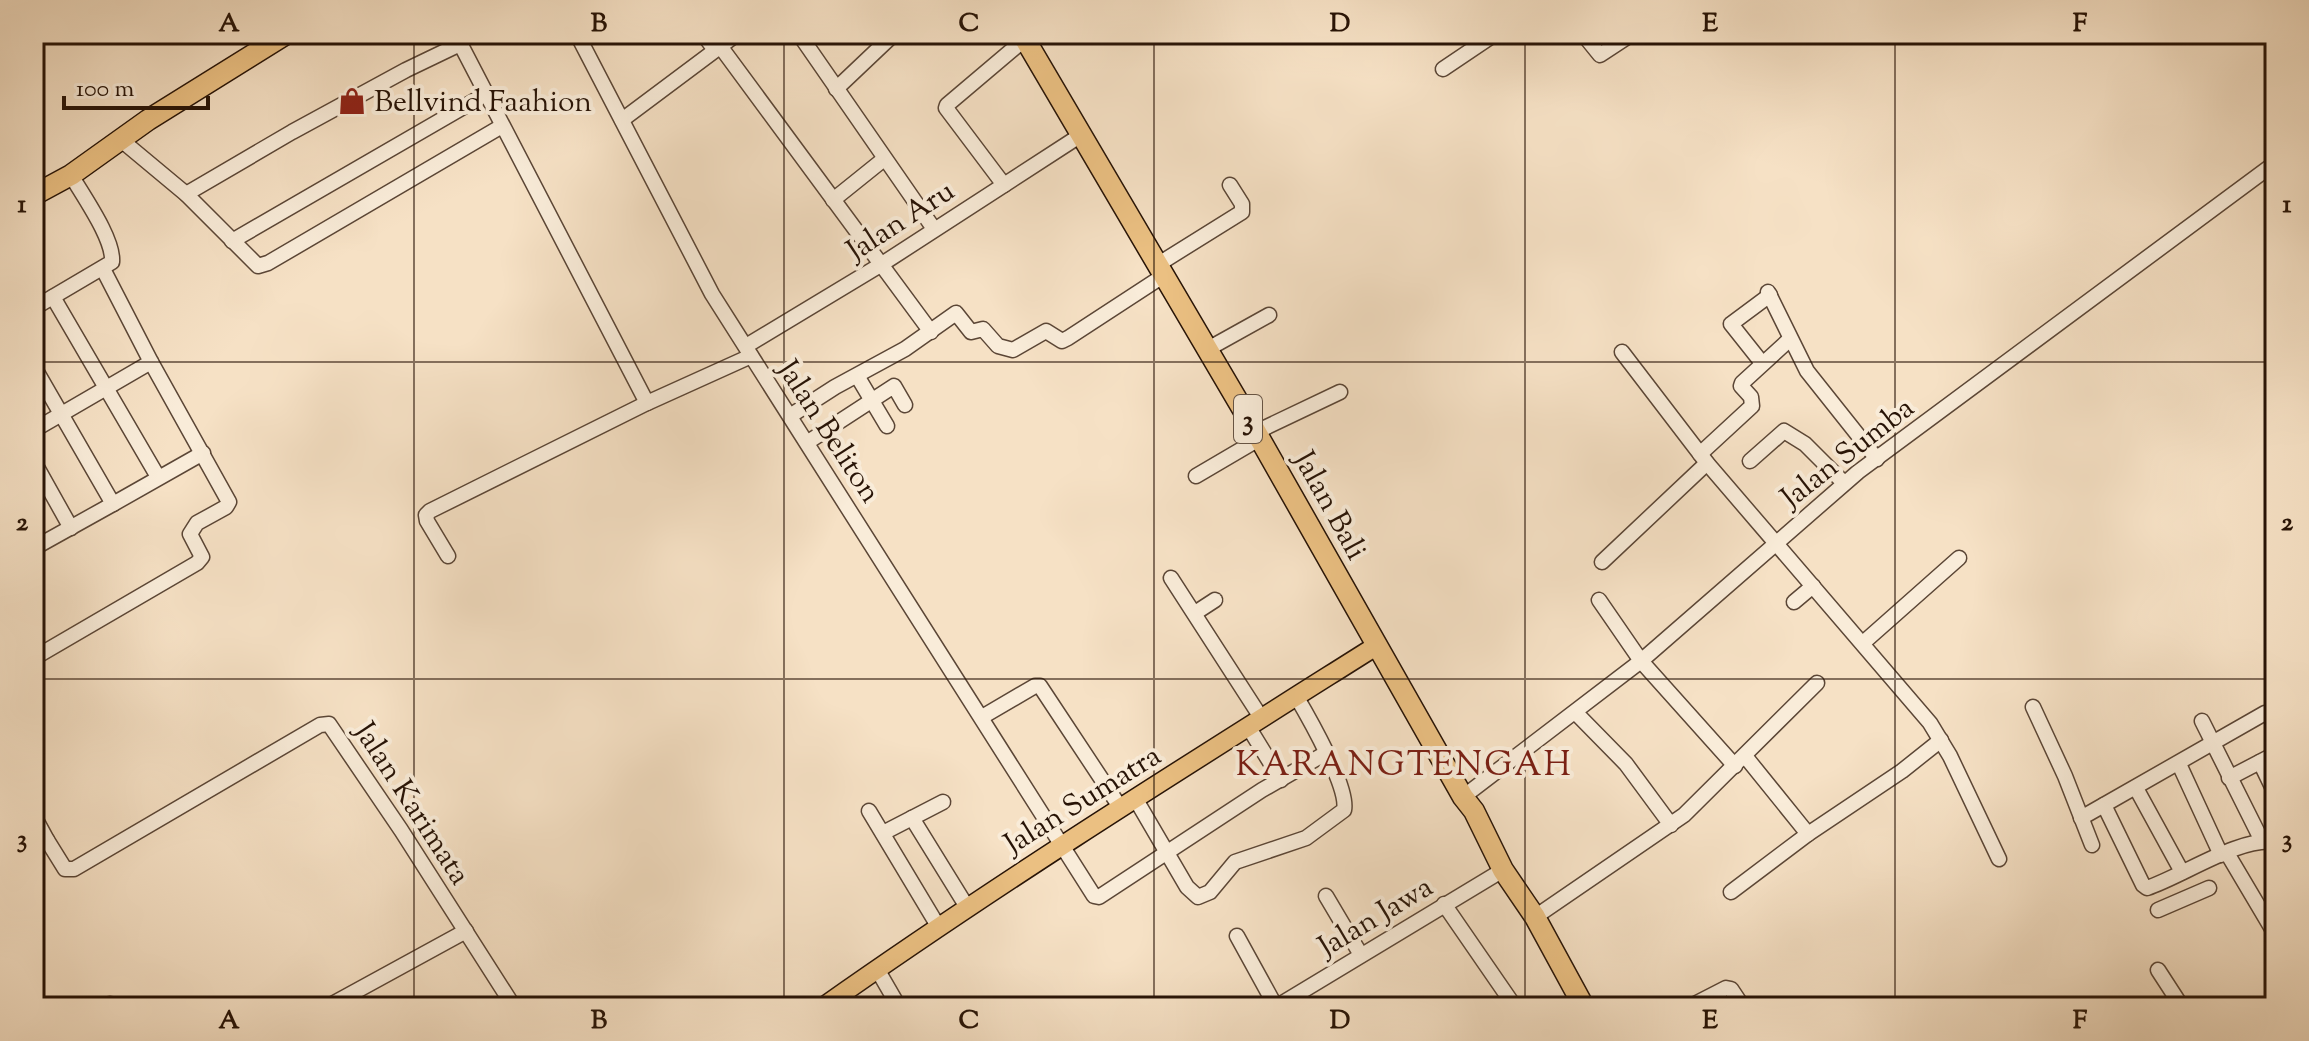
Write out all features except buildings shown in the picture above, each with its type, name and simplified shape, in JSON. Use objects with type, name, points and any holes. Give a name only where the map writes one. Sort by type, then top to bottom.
[{"type":"highway","points":[[34,195],[71,175],[120,139],[286,34]]},
{"type":"highway","name":"Jalan Bali","points":[[1023,36],[1258,436],[1503,870],[1535,917],[1584,1007]]},
{"type":"main road","name":"Jalan Sumatra","points":[[823,1007],[1023,869],[1376,646]]},
{"type":"street","name":"Jalan Beliton","points":[[577,34],[712,294],[1096,898],[1167,854]]},
{"type":"street","points":[[703,34],[724,41],[833,200],[931,332]]},
{"type":"street","points":[[799,34],[934,229]]},
{"type":"street","points":[[836,89],[894,34]]},
{"type":"street","points":[[1443,69],[1495,34]]},
{"type":"street","points":[[1583,34],[1600,55],[1632,34]]},
{"type":"street","points":[[1004,185],[946,108],[1023,36]]},
{"type":"street","points":[[622,120],[724,41]]},
{"type":"street","points":[[186,194],[292,132],[456,45],[462,47],[647,403]]},
{"type":"street","points":[[232,241],[486,94]]},
{"type":"street","points":[[120,139],[186,194],[253,263],[264,265],[502,126]]},
{"type":"street","name":"Jalan Aru","points":[[448,556],[427,521],[426,515],[430,511],[748,351],[1081,135]]},
{"type":"street","points":[[833,200],[884,159]]},
{"type":"street","name":"Jalan Sumba","points":[[1469,805],[1576,713],[1648,669],[1775,542],[1844,483],[2275,163]]},
{"type":"street","points":[[34,308],[112,262],[112,251],[71,175]]},
{"type":"street","points":[[790,416],[931,332],[956,313],[971,332],[983,329],[998,346],[1013,350],[1046,331],[1062,341],[1242,212],[1242,204],[1230,185]]},
{"type":"street","points":[[34,658],[201,560],[191,538],[191,530],[229,502],[103,269]]},
{"type":"street","points":[[1762,363],[1731,324],[1769,294],[1807,371],[1877,459]]},
{"type":"street","points":[[53,297],[158,477]]},
{"type":"street","points":[[1206,350],[1269,315]]},
{"type":"street","points":[[1602,562],[1752,406],[1751,397],[1741,386],[1790,339]]},
{"type":"street","points":[[1622,352],[1704,459],[1863,643],[1941,740],[1999,859]]},
{"type":"street","points":[[34,430],[151,362]]},
{"type":"street","points":[[34,367],[113,504]]},
{"type":"street","points":[[859,379],[887,426]]},
{"type":"street","points":[[808,442],[872,401],[890,379],[905,405]]},
{"type":"street","points":[[1196,476],[1258,436],[1340,392]]},
{"type":"street","points":[[1750,461],[1784,431],[1805,444],[1844,483]]},
{"type":"street","points":[[34,548],[203,453]]},
{"type":"street","points":[[34,462],[71,528]]},
{"type":"street","points":[[1863,643],[1959,558]]},
{"type":"street","points":[[1171,578],[1195,613],[1256,724],[1281,780]]},
{"type":"street","points":[[1794,602],[1813,586]]},
{"type":"street","points":[[1195,613],[1215,600]]},
{"type":"street","points":[[1599,600],[1648,669],[1808,834]]},
{"type":"street","points":[[1535,917],[1671,825],[1703,799],[1817,683]]},
{"type":"street","points":[[982,717],[1040,686],[1167,854],[1193,895],[1198,897],[1210,892],[1235,862],[1306,838],[1344,810],[1346,805],[1326,753],[1296,696]]},
{"type":"street","points":[[2033,707],[2092,845]]},
{"type":"street","points":[[2081,818],[2268,712],[2275,721]]},
{"type":"street","points":[[1576,713],[1626,764],[1671,825]]},
{"type":"street","points":[[2104,805],[2145,887],[2150,888],[2224,854],[2268,841],[2229,778],[2202,721]]},
{"type":"street","name":"Jalan Karimata","points":[[40,844],[65,869],[74,869],[320,725],[329,724],[514,1007]]},
{"type":"street","points":[[1731,892],[1941,740]]},
{"type":"street","points":[[1167,854],[1326,753]]},
{"type":"street","points":[[2229,778],[2275,754]]},
{"type":"street","points":[[2260,762],[2275,793]]},
{"type":"street","points":[[2179,764],[2224,854],[2275,934]]},
{"type":"street","points":[[2136,788],[2178,874],[2182,900]]},
{"type":"street","points":[[883,833],[943,802]]},
{"type":"street","points":[[869,811],[938,926]]},
{"type":"street","points":[[34,816],[40,844]]},
{"type":"street","points":[[912,818],[967,907]]},
{"type":"street","name":"Jalan Jawa","points":[[1276,1007],[1503,870]]},
{"type":"street","points":[[2158,910],[2209,888]]},
{"type":"street","points":[[1326,896],[1361,955]]},
{"type":"street","points":[[1444,904],[1512,1006]]},
{"type":"street","points":[[327,1007],[466,931]]},
{"type":"street","points":[[1237,936],[1276,1007]]},
{"type":"street","points":[[877,969],[899,1007]]},
{"type":"street","points":[[2158,970],[2182,1007]]},
{"type":"street","points":[[1689,1007],[1726,988],[1731,989],[1743,1007]]},
{"type":"place","name":"Bellvind Faahion","points":[[352,101]]},
{"type":"district","name":"KARANGTENGAH","points":[[1404,763]]}]
